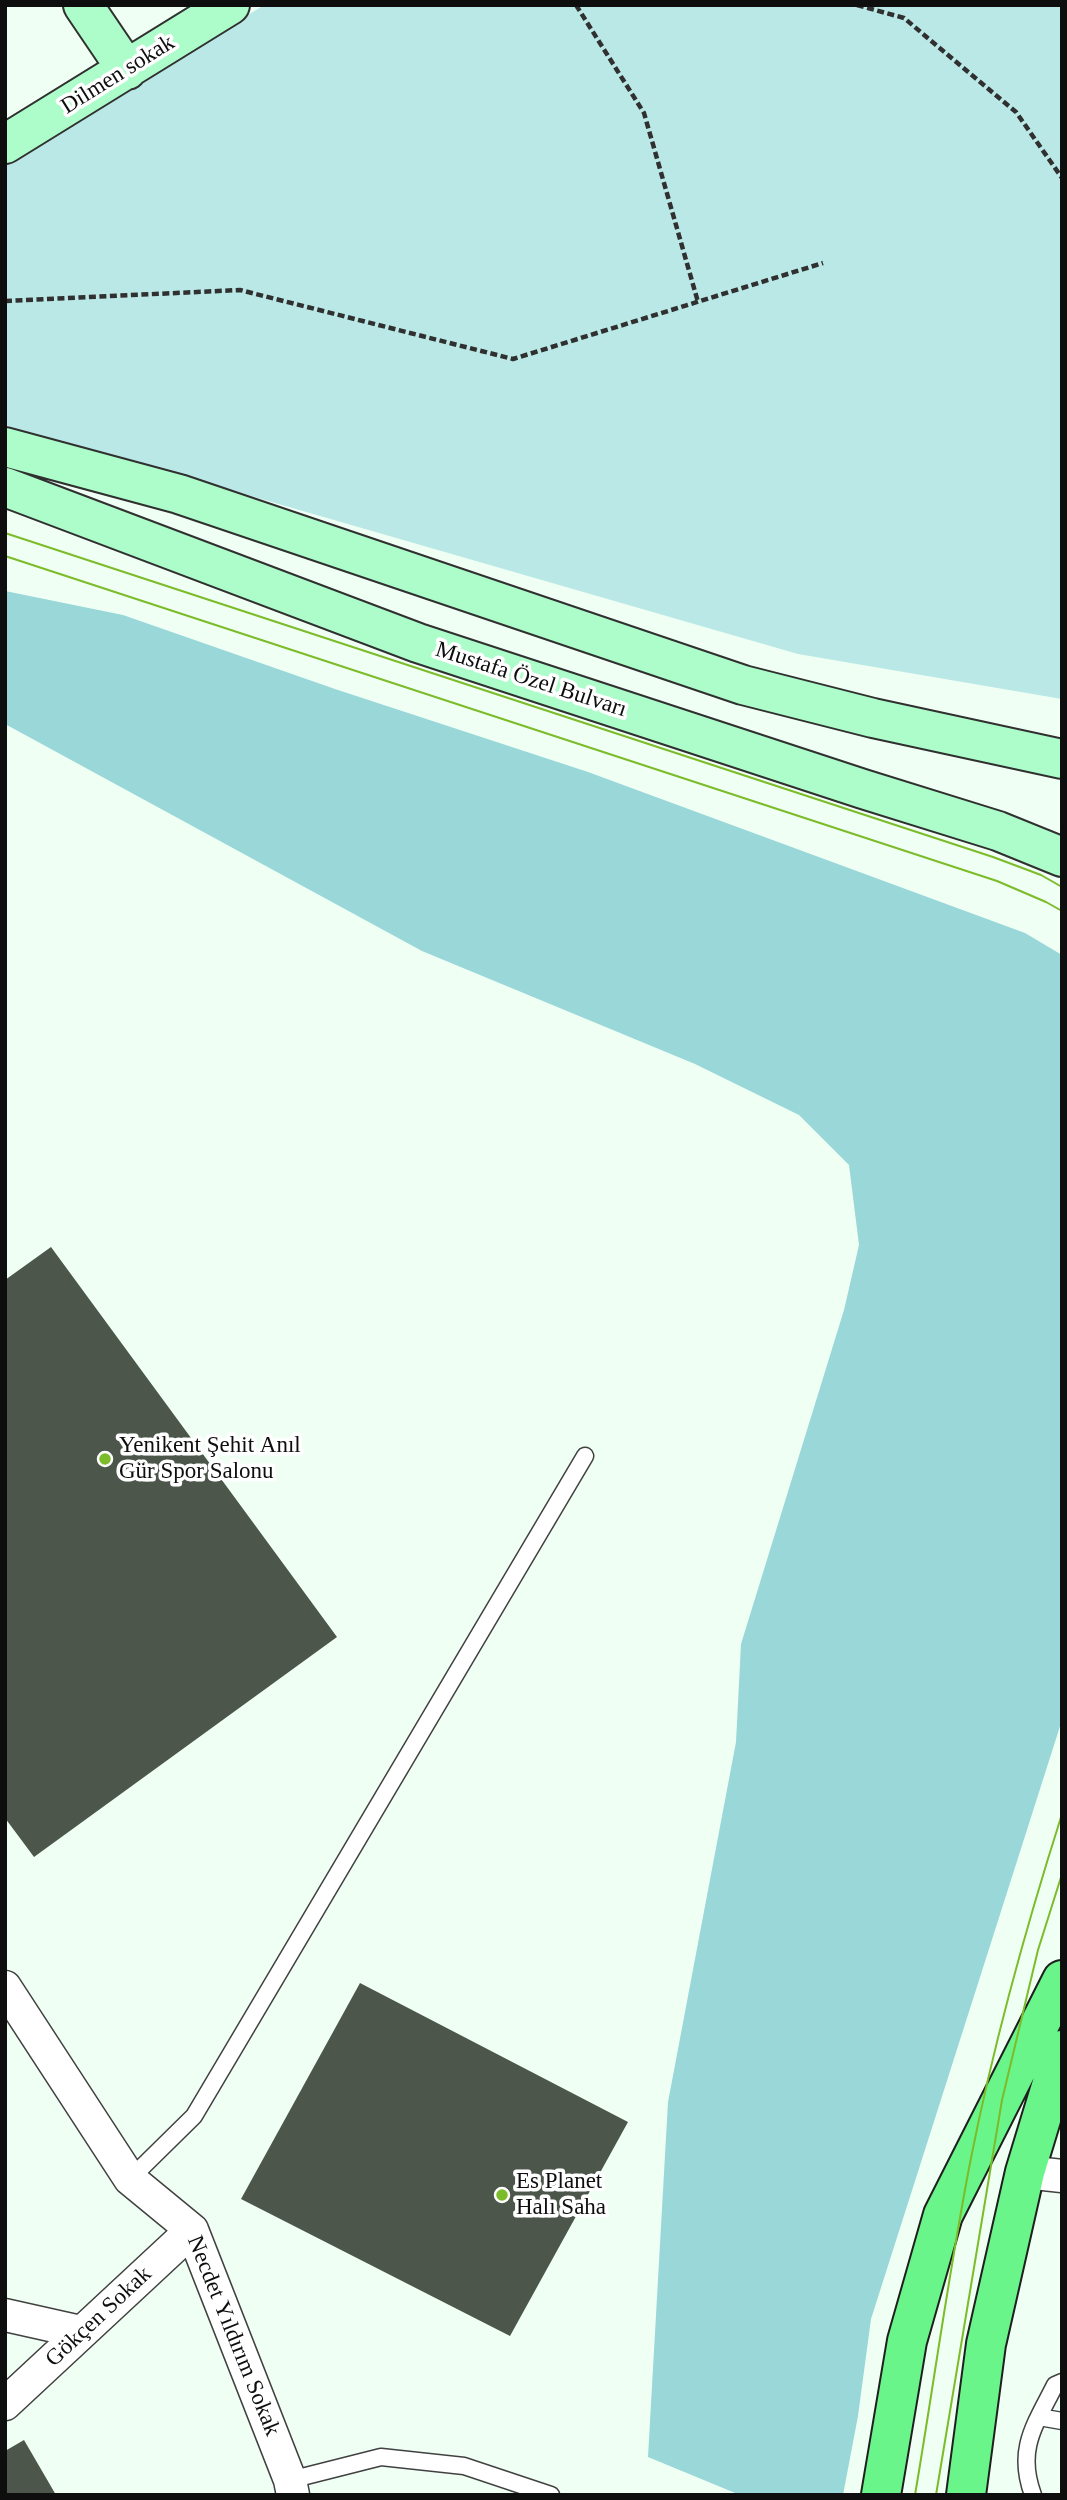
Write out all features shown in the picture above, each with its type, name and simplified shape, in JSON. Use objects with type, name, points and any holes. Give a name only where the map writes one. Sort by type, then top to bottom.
[{"type":"main road","points":[[83,5],[127,70]]},
{"type":"main road","name":"Dilmen sokak","points":[[5,144],[230,5]]},
{"type":"main road","points":[[5,447],[179,495],[743,685],[873,718],[1062,759]]},
{"type":"main road","name":"Mustafa Özel Bulvarı","points":[[5,487],[418,643],[998,831],[1062,857]]},
{"type":"main road","points":[[881,2495],[907,2341],[943,2215],[1062,1980]]},
{"type":"main road","points":[[966,2495],[986,2344],[1043,2174],[1062,2050]]},
{"type":"street","name":"Necdet Yıldırım Sokak","points":[[5,1987],[130,2179],[192,2231],[292,2487]]},
{"type":"street","name":"Gökçen Sokak","points":[[5,2404],[192,2231]]},
{"type":"street","points":[[5,2315],[81,2332]]},
{"type":"lane","points":[[130,2179],[194,2116],[585,1456]]},
{"type":"lane","points":[[1033,2495],[1026,2475],[1029,2437],[1055,2385],[1062,2382]]},
{"type":"lane","points":[[1039,2417],[1062,2421]]},
{"type":"lane","points":[[292,2487],[381,2456],[464,2466],[551,2495]]},
{"type":"path","points":[[576,5],[644,113],[698,302]]},
{"type":"path","points":[[857,5],[904,18],[1016,112],[1062,178]]},
{"type":"path","points":[[5,301],[240,290],[513,359],[823,263]]},
{"type":"shaded area","points":[[264,5],[1062,5],[1062,699],[798,654],[5,425],[5,166]]},
{"type":"shaded area","points":[[5,591],[123,615],[335,689],[588,772],[1025,933],[1062,955],[1062,1720],[871,2319],[858,2416],[843,2495],[740,2495],[648,2457],[668,2102],[736,1742],[741,1644],[844,1310],[859,1245],[849,1165],[799,1115],[695,1064],[422,951],[5,724]]},
{"type":"building","name":"Yenikent Şehit Anıl Gür Spor Salonu","points":[[51,1247],[337,1637],[34,1857],[5,1818],[5,1280]]},
{"type":"building","points":[[360,1983],[628,2122],[510,2336],[241,2199]]},
{"type":"building","points":[[24,2440],[56,2495],[5,2495],[5,2451]]},
{"type":"tram line","points":[[5,533],[993,857],[1041,875],[1062,887]]},
{"type":"tram line","points":[[5,556],[997,881],[1062,911]]},
{"type":"tram line","points":[[915,2495],[956,2242],[980,2115],[1012,1985],[1062,1814]]},
{"type":"tram line","points":[[936,2495],[1002,2100],[1038,1950],[1062,1874]]},
{"type":"place","name":"Yenikent Şehit Anıl Gür Spor Salonu","points":[[105,1459]]},
{"type":"place","name":"Es Planet Halı Saha","points":[[502,2195]]}]
